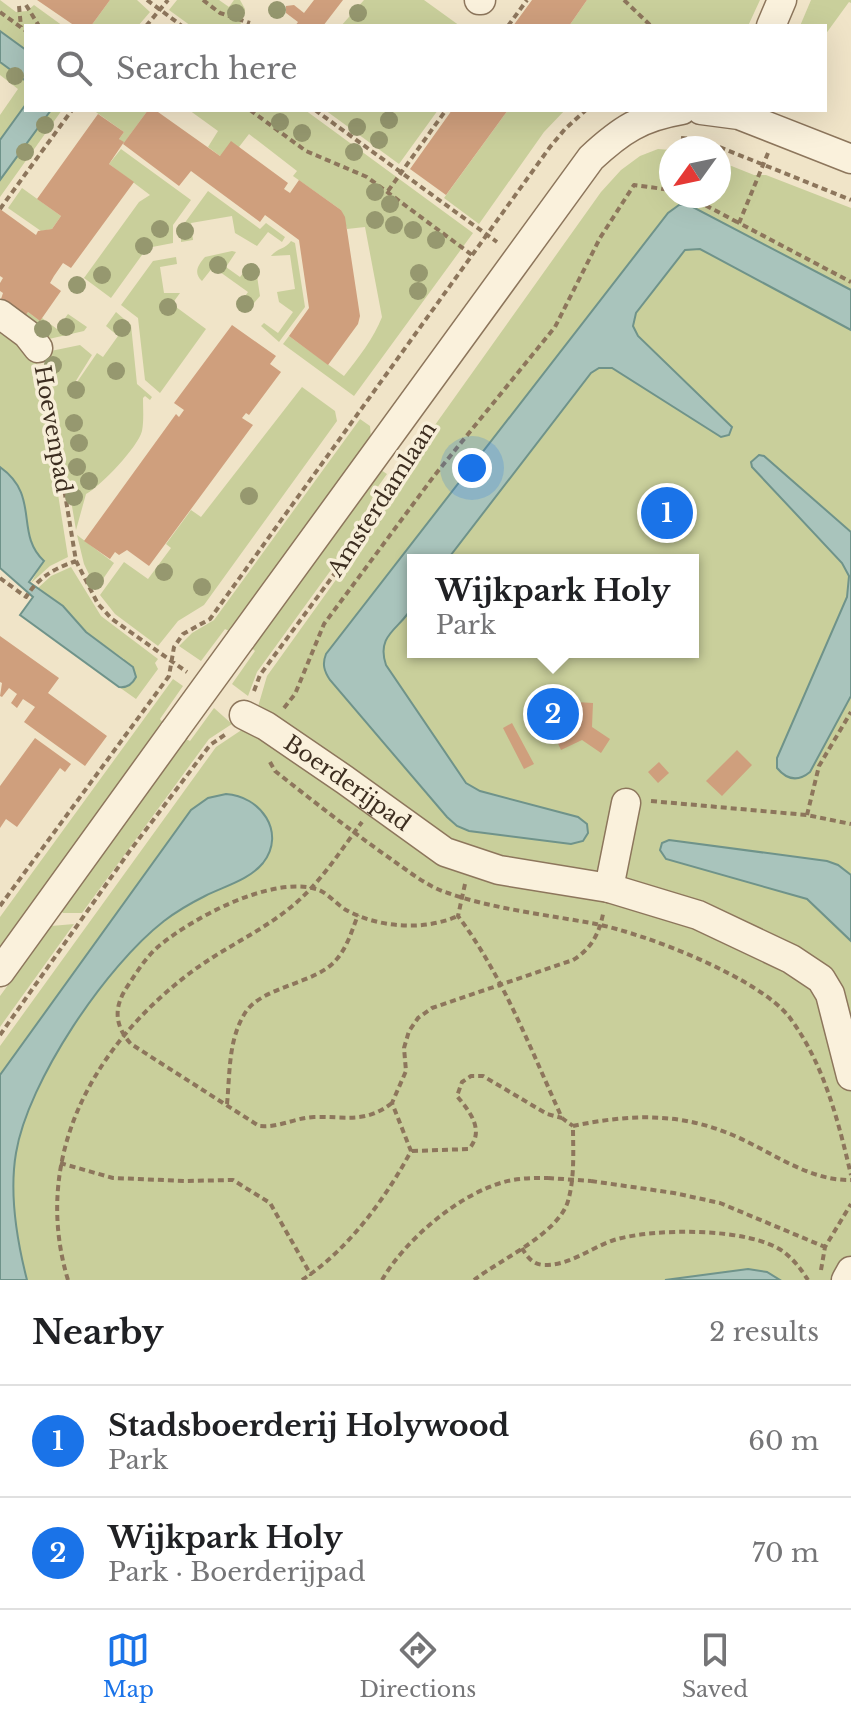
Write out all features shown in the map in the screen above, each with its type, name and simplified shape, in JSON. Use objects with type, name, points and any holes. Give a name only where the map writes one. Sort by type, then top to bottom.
[{"type":"street","points":[[772,24],[782,0]]},
{"type":"street","points":[[740,113],[851,159]]},
{"type":"street","name":"Amsterdamlaan","points":[[0,972],[591,158],[627,128],[648,117],[681,124]]},
{"type":"street","name":"Hoevenpad","points":[[0,314],[27,334],[38,348]]},
{"type":"street","name":"Boerderijpad","points":[[255,720],[445,852],[499,870],[609,888],[698,915],[791,959],[821,979],[830,994],[851,1076]]},
{"type":"street","points":[[609,888],[626,803]]},
{"type":"street","points":[[846,1280],[851,1271]]},
{"type":"path","points":[[147,0],[179,24]]},
{"type":"path","points":[[148,24],[168,0]]},
{"type":"path","points":[[203,0],[220,13],[250,23]]},
{"type":"path","points":[[509,24],[527,0]]},
{"type":"path","points":[[624,0],[649,24]]},
{"type":"path","points":[[24,29],[23,5],[37,24]]},
{"type":"path","points":[[0,12],[24,29]]},
{"type":"path","points":[[0,209],[71,112]]},
{"type":"path","points":[[253,112],[306,151],[367,177],[472,255]]},
{"type":"path","points":[[318,112],[486,235]]},
{"type":"path","points":[[388,191],[445,112]]},
{"type":"path","points":[[0,906],[169,676],[174,647],[183,634],[210,619],[550,147],[584,112]]},
{"type":"path","points":[[681,124],[702,140],[851,200]]},
{"type":"path","points":[[739,223],[763,165]]},
{"type":"path","points":[[68,1280],[57,1224],[60,1163],[70,1124],[87,1090],[124,1037],[159,999],[221,951],[259,931],[310,889],[333,863],[353,833],[275,771],[262,747],[255,720],[276,718],[295,694],[324,624],[434,476],[555,327],[600,238],[634,185],[659,188]]},
{"type":"path","points":[[711,208],[851,282]]},
{"type":"path","name":"Hoevenpad","points":[[38,348],[43,361],[76,561],[98,604],[112,619],[171,661]]},
{"type":"path","name":"Amsterdamlaan","points":[[0,1035],[129,852],[210,745],[255,720],[260,675],[355,546],[376,499]]},
{"type":"path","points":[[0,578],[26,597],[51,570],[76,561]]},
{"type":"path","points":[[171,661],[196,679]]},
{"type":"path","points":[[807,815],[819,766],[851,712]]},
{"type":"path","points":[[626,803],[663,800],[807,815],[851,824]]},
{"type":"path","points":[[458,916],[471,861]]},
{"type":"path","points":[[411,1151],[469,1149],[475,1142],[477,1131],[474,1120],[457,1096],[462,1082],[471,1076],[483,1076],[573,1126],[618,1117],[680,1119],[727,1132],[812,1173],[840,1181],[851,1178],[837,1117],[812,1052],[788,1015],[751,986],[696,957],[601,925],[585,953],[573,960],[432,1008],[418,1018],[409,1031],[404,1048],[406,1071],[392,1103],[381,1111],[354,1119],[311,1117],[272,1127],[259,1126],[169,1066],[145,1054],[124,1037],[116,1017],[120,1000],[149,955],[161,944],[207,916],[273,888],[290,885],[317,889],[344,909],[382,922],[427,925],[458,916]]},
{"type":"path","points":[[227,1104],[233,1040],[246,1010],[274,992],[325,970],[337,960],[358,915]]},
{"type":"path","points":[[458,916],[477,941],[500,985],[562,1118]]},
{"type":"path","points":[[392,1103],[411,1151]]},
{"type":"path","points":[[474,1280],[548,1229],[568,1203],[573,1126]]},
{"type":"path","points":[[302,1280],[311,1275],[375,1208],[392,1186],[411,1151]]},
{"type":"path","points":[[60,1163],[113,1178],[233,1180],[270,1203],[311,1275]]},
{"type":"path","points":[[382,1280],[405,1248],[463,1201],[505,1182],[548,1178],[674,1193],[720,1203],[825,1247]]},
{"type":"path","points":[[821,1280],[825,1247],[851,1204]]},
{"type":"path","points":[[522,1248],[530,1261],[541,1265],[558,1264],[615,1240],[688,1232],[720,1233],[782,1250],[808,1280]]},
{"type":"green space","points":[[0,0],[16,12],[27,11],[34,5],[60,24],[24,24],[24,49],[0,31]]},
{"type":"green space","points":[[110,0],[137,0],[150,12],[140,24],[92,24]]},
{"type":"green space","points":[[177,0],[219,0],[229,7],[234,0],[240,0],[245,9],[241,24],[188,24],[169,10]]},
{"type":"green space","points":[[364,0],[424,0],[457,24],[343,24]]},
{"type":"green space","points":[[587,0],[760,0],[749,24],[570,24]]},
{"type":"green space","points":[[811,0],[851,0],[827,32],[827,24],[801,24]]},
{"type":"green space","points":[[0,62],[24,80],[24,107],[0,140],[0,115],[18,89],[0,75]]},
{"type":"green space","points":[[50,112],[61,112],[0,197],[0,180]]},
{"type":"green space","points":[[96,112],[147,112],[124,143],[119,139],[124,132]]},
{"type":"green space","points":[[192,112],[308,112],[473,233],[354,396],[283,344],[289,336],[344,376],[365,348],[382,317],[365,227],[347,229],[341,210],[293,176],[297,171],[249,134],[239,147],[220,156],[208,147],[218,131]]},
{"type":"green space","points":[[328,112],[437,112],[399,164]]},
{"type":"green space","points":[[507,112],[563,112],[544,132],[479,224],[444,198]]},
{"type":"green space","points":[[121,149],[191,200],[173,225],[173,243],[147,248],[111,298],[84,278],[139,202],[150,195],[109,164]]},
{"type":"green space","points":[[658,149],[659,208],[731,208],[731,166],[754,175],[766,175],[851,208],[851,1280],[2,1280],[0,1129],[208,798],[191,810],[0,1075],[0,1046],[216,747],[243,729],[252,727],[267,676],[358,549],[383,498],[601,192],[621,170],[640,156]]},
{"type":"green space","points":[[22,188],[61,216],[52,229],[41,231],[8,208]]},
{"type":"green space","points":[[208,191],[260,229],[266,223],[285,237],[282,242],[268,232],[257,246],[235,233],[232,216],[191,223],[193,240],[181,242],[181,228]]},
{"type":"green space","points":[[291,241],[295,243],[305,307],[279,342],[261,326],[264,323],[278,333],[293,312],[279,302],[277,292],[295,289],[290,255],[271,256]]},
{"type":"green space","points":[[236,252],[226,267],[240,277],[251,263],[256,269],[260,296],[248,310],[238,306],[248,292],[213,267],[202,281],[197,272],[205,257]]},
{"type":"green space","points":[[176,257],[177,264],[160,267],[164,293],[180,293],[172,304],[206,329],[160,393],[145,380],[138,318],[121,305],[153,261]]},
{"type":"green space","points":[[28,312],[57,329],[68,314],[87,327],[84,331],[40,341],[21,322]]},
{"type":"green space","points":[[116,312],[131,325],[137,384],[152,397],[150,400],[145,396],[143,398],[142,431],[134,446],[109,475],[86,494],[76,530],[46,352],[80,345],[92,355],[75,385],[97,353],[103,357],[118,336],[106,326]]},
{"type":"green space","points":[[0,324],[33,354],[37,362],[68,557],[50,566],[31,583],[43,561],[30,539],[20,490],[0,467]]},
{"type":"green space","points":[[302,387],[335,411],[337,421],[204,605],[178,621],[158,646],[115,614],[100,595],[124,562],[148,579],[171,548],[166,544],[191,510],[201,517]]},
{"type":"green space","points":[[360,419],[370,426],[371,438],[229,631],[225,629],[201,661],[179,646],[192,633],[214,620]]},
{"type":"green space","points":[[378,468],[387,474],[352,541],[257,672],[248,696],[232,684],[255,651],[252,648]]},
{"type":"green space","points":[[77,535],[114,563],[96,589],[84,564]]},
{"type":"green space","points":[[71,567],[101,616],[158,659],[155,663],[158,669],[136,699],[119,687],[125,688],[124,659],[86,632],[63,606],[38,588],[51,576]]},
{"type":"green space","points":[[173,679],[183,686],[160,719],[163,723],[0,947],[0,917]]},
{"type":"green space","points":[[214,708],[232,724],[209,739],[82,913],[63,913],[61,911],[186,739],[190,741]]},
{"type":"green space","points":[[74,924],[0,1027],[0,996],[51,926]]},
{"type":"water","points":[[0,31],[24,49],[24,80],[0,62]]},
{"type":"water","points":[[24,107],[24,112],[50,112],[0,180],[0,140]]},
{"type":"water","points":[[675,208],[695,208],[851,290],[851,330],[700,249],[685,250],[636,313],[633,326],[638,336],[732,427],[729,435],[721,437],[612,368],[599,368],[591,373],[452,554],[407,554],[407,615],[384,645],[386,665],[466,783],[480,791],[578,817],[587,824],[588,833],[583,841],[571,844],[469,831],[457,826],[330,680],[324,667],[326,654]]},
{"type":"water","points":[[759,455],[764,456],[851,532],[851,696],[810,772],[797,778],[789,777],[777,768],[777,758],[847,597],[849,576],[842,563],[752,467],[751,462]]},
{"type":"water","points":[[0,467],[20,490],[30,539],[44,561],[29,582],[63,606],[86,632],[133,667],[136,677],[129,685],[119,687],[20,615],[33,597],[0,568]]},
{"type":"water","points":[[226,794],[250,801],[266,818],[271,828],[270,851],[251,874],[184,907],[141,941],[95,995],[73,1027],[36,1093],[23,1124],[16,1153],[13,1185],[15,1217],[27,1280],[0,1280],[0,1075],[191,810],[208,798]]},
{"type":"water","points":[[669,840],[838,865],[851,875],[851,941],[807,899],[666,859],[660,850],[662,843]]},
{"type":"water","points":[[748,1269],[767,1272],[780,1280],[665,1280]]},
{"type":"building","points":[[37,0],[110,0],[92,24],[72,24]]},
{"type":"building","points":[[314,0],[343,0],[325,24],[296,24],[298,22],[286,13],[286,6],[294,5],[304,13]]},
{"type":"building","points":[[532,0],[587,0],[570,24],[514,24]]},
{"type":"building","points":[[147,112],[158,112],[220,156],[231,141],[288,183],[284,189],[290,193],[299,180],[341,210],[345,217],[360,316],[358,324],[328,365],[289,336],[309,308],[299,240],[265,215],[260,222],[191,171],[179,186],[123,144]]},
{"type":"building","points":[[451,112],[507,112],[446,195],[410,169]]},
{"type":"building","points":[[98,114],[124,132],[119,139],[124,142],[109,164],[134,182],[71,268],[63,263],[54,276],[50,283],[61,291],[40,321],[28,312],[23,319],[0,302],[3,278],[0,276],[0,209],[36,235],[38,231],[52,229],[61,216],[37,199]]},
{"type":"building","points":[[232,325],[276,356],[270,364],[281,372],[249,415],[246,413],[242,418],[253,425],[149,566],[127,550],[119,555],[115,552],[110,559],[84,541],[176,414],[179,417],[184,410],[174,403]]},
{"type":"building","points":[[0,636],[59,678],[48,693],[107,736],[85,766],[24,722],[35,707],[23,699],[17,708],[11,703],[17,694],[9,688],[0,696]]},
{"type":"building","points":[[576,702],[593,703],[592,727],[610,739],[601,753],[582,740],[561,750],[554,735],[575,725]]},
{"type":"building","points":[[512,723],[534,764],[524,769],[503,728]]},
{"type":"building","points":[[35,738],[71,764],[65,772],[60,768],[17,827],[6,819],[0,828],[0,786]]},
{"type":"building","points":[[737,750],[752,765],[722,796],[706,781]]},
{"type":"building","points":[[659,762],[669,773],[658,783],[648,772]]},
{"type":"place","name":"Stadsboerderij Holywood","points":[[667,513]]},
{"type":"place","name":"Wijkpark Holy","points":[[553,714]]}]
